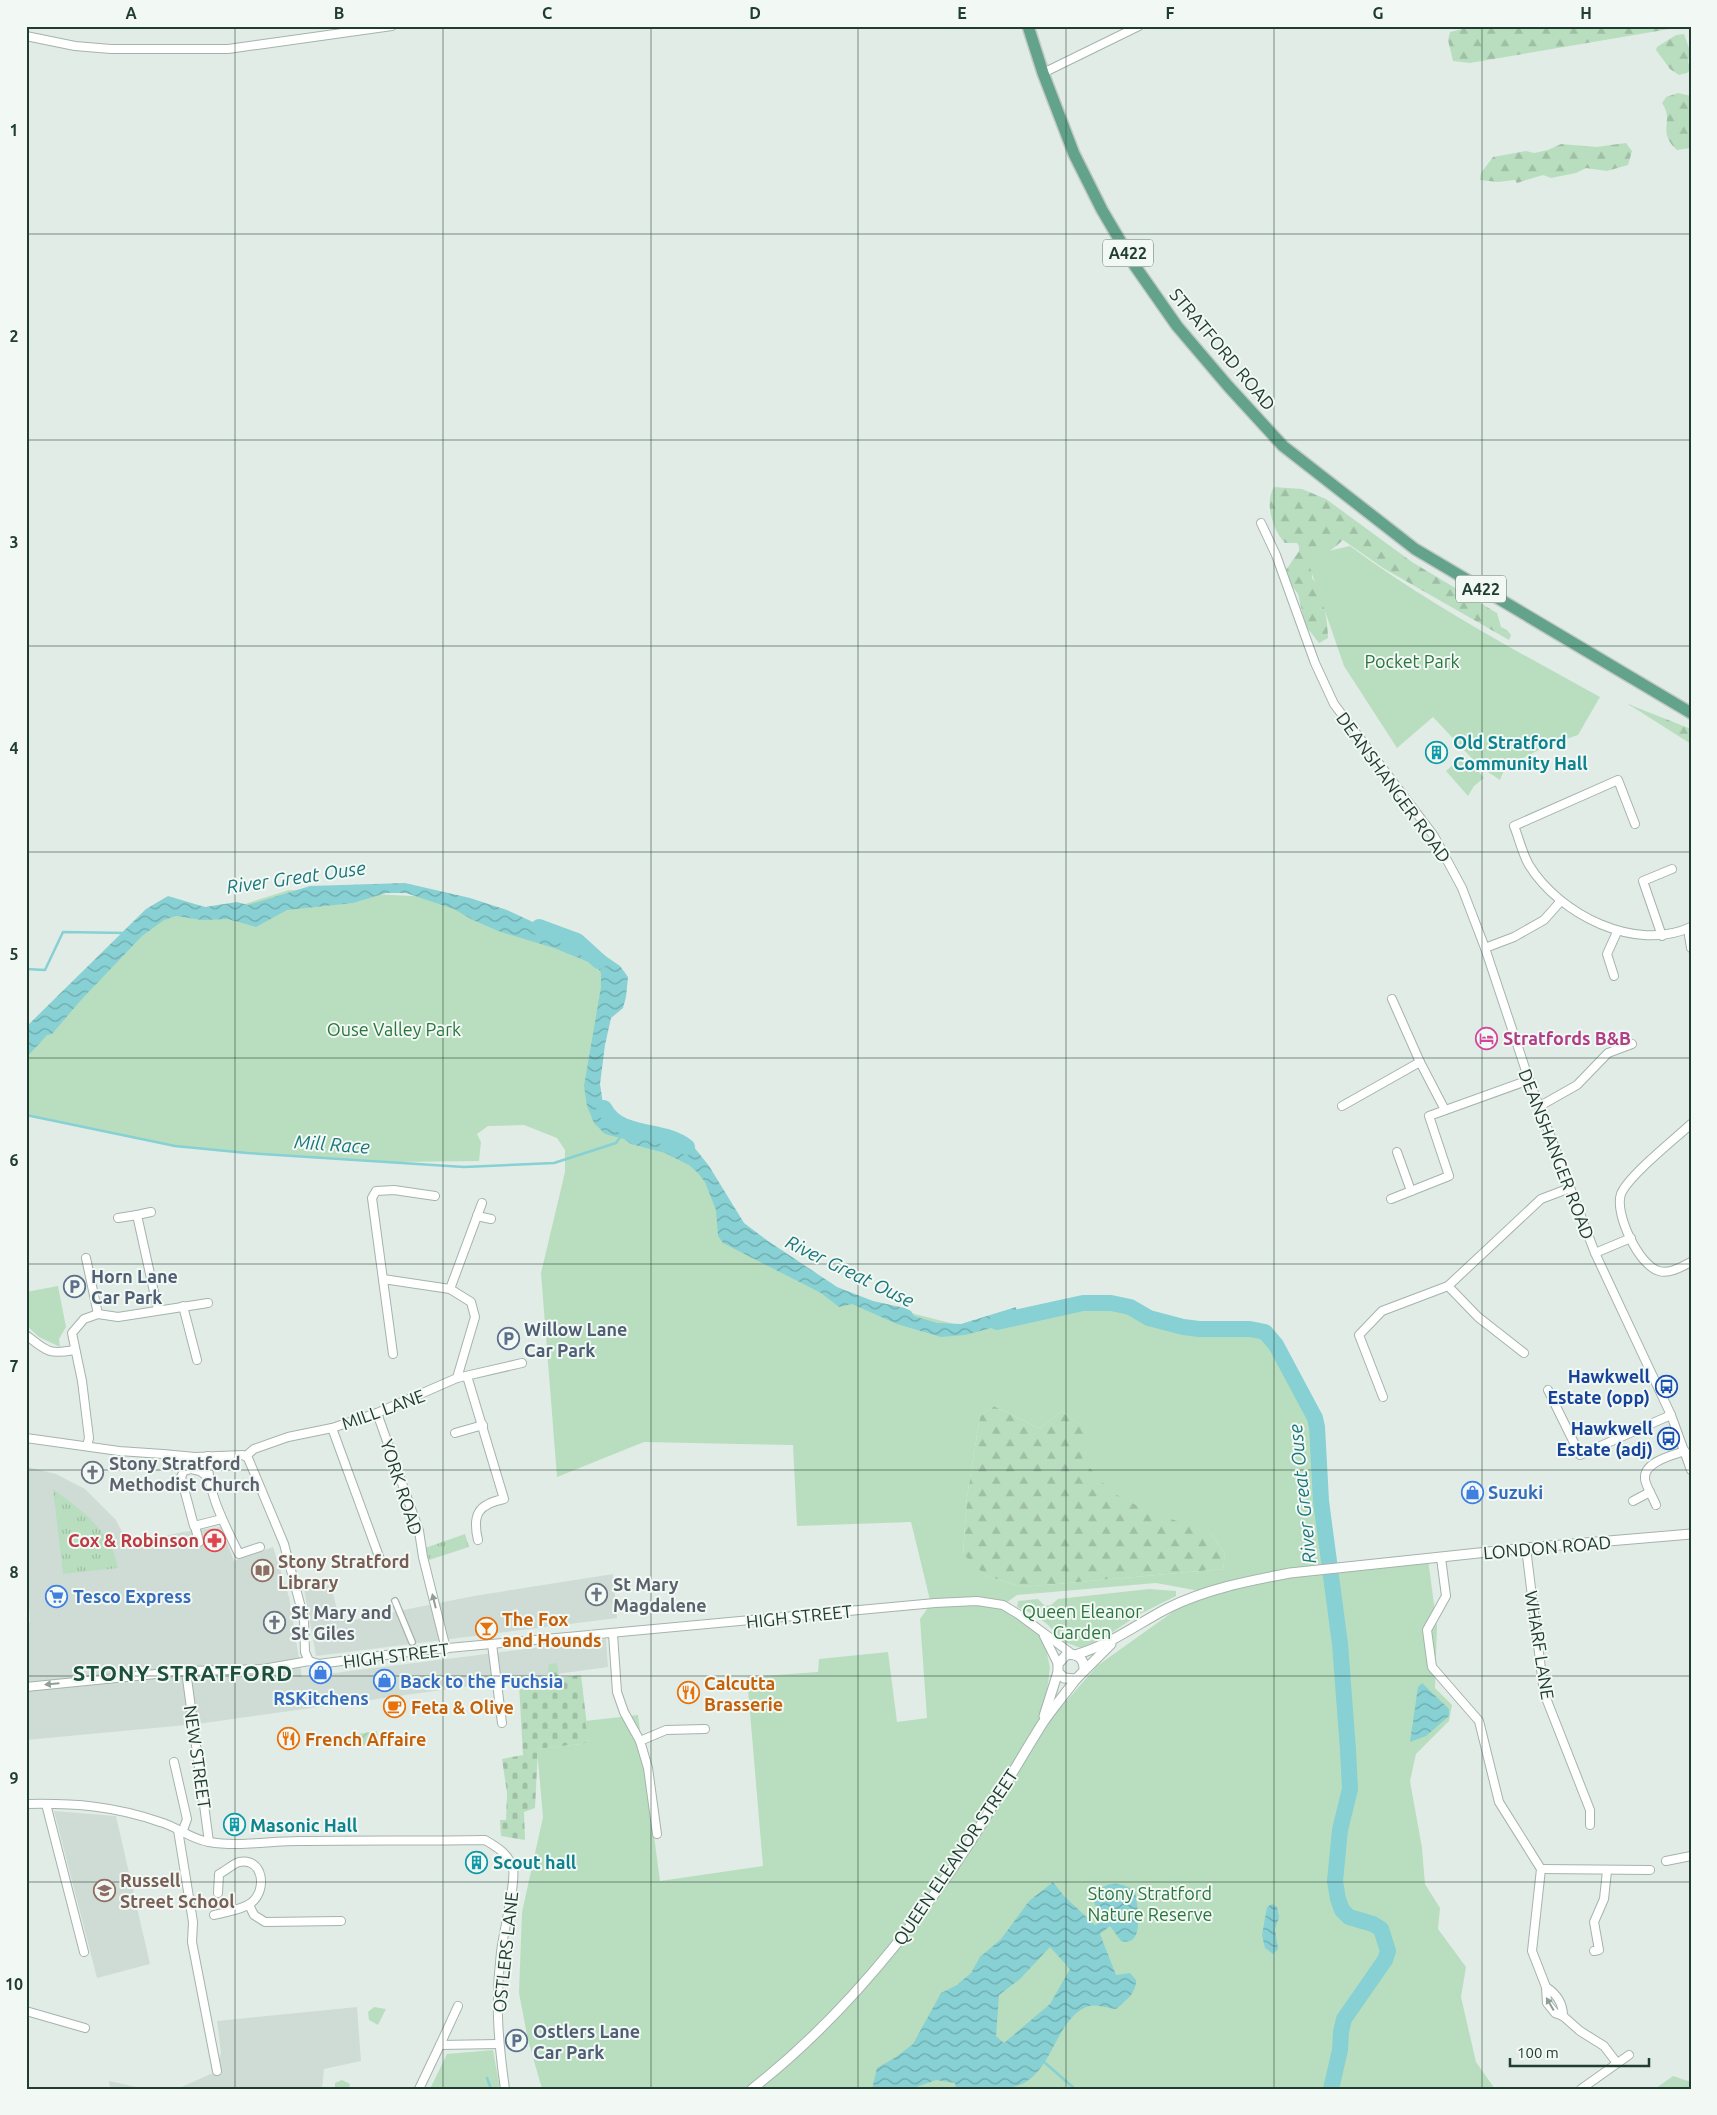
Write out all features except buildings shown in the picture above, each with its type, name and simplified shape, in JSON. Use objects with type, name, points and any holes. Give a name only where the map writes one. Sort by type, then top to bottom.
[{"type":"main road","name":"STRATFORD ROAD","points":[[1028,26],[1043,73],[1074,154],[1102,210],[1135,266],[1177,326],[1228,386],[1284,446],[1415,550],[1691,713]]},
{"type":"street","points":[[26,36],[75,46],[111,49],[228,49],[392,26]]},
{"type":"street","points":[[1043,73],[1139,26]]},
{"type":"street","name":"DEANSHANGER ROAD","points":[[1261,523],[1276,555],[1315,663],[1334,704],[1434,836],[1462,888],[1485,948],[1529,1080],[1594,1253],[1671,1415],[1691,1470]]},
{"type":"street","points":[[1634,824],[1618,780],[1514,826],[1529,864],[1560,902],[1617,932],[1662,936],[1689,928],[1691,948]]},
{"type":"street","points":[[1662,936],[1643,880],[1672,869]]},
{"type":"street","points":[[1485,948],[1514,938],[1544,920],[1560,902]]},
{"type":"street","points":[[1614,976],[1607,954],[1617,932]]},
{"type":"street","points":[[1392,999],[1420,1062],[1445,1110]]},
{"type":"street","points":[[1540,1106],[1577,1084],[1608,1053],[1632,1044]]},
{"type":"street","points":[[1342,1106],[1420,1062]]},
{"type":"street","points":[[1391,1198],[1449,1176],[1429,1116],[1529,1080]]},
{"type":"street","points":[[1691,1124],[1630,1181],[1621,1194],[1619,1204],[1622,1218],[1631,1238],[1642,1260],[1650,1268],[1660,1272],[1673,1271],[1691,1262]]},
{"type":"street","points":[[1397,1152],[1410,1191]]},
{"type":"street","points":[[1383,1397],[1359,1335],[1382,1311],[1448,1286],[1541,1199],[1570,1188]]},
{"type":"street","points":[[393,1354],[372,1198],[376,1192],[394,1190],[436,1196]]},
{"type":"street","points":[[450,1289],[482,1203]]},
{"type":"street","points":[[118,1218],[151,1212]]},
{"type":"street","points":[[137,1215],[158,1310]]},
{"type":"street","points":[[477,1216],[491,1219]]},
{"type":"street","points":[[1594,1253],[1631,1238]]},
{"type":"street","points":[[86,1258],[98,1314]]},
{"type":"street","points":[[383,1280],[450,1289],[471,1302],[475,1317],[457,1378]]},
{"type":"street","points":[[1448,1286],[1478,1317],[1524,1353]]},
{"type":"street","points":[[88,1446],[89,1438],[82,1381],[74,1350],[72,1333],[84,1319],[98,1314],[118,1317],[208,1303]]},
{"type":"street","points":[[182,1306],[197,1360]]},
{"type":"street","points":[[26,1335],[45,1350],[55,1354],[74,1350]]},
{"type":"street","name":"MILL LANE","points":[[244,1456],[254,1449],[288,1437],[332,1428],[377,1413],[457,1378],[522,1364]]},
{"type":"street","points":[[467,1376],[504,1498],[491,1501],[482,1507],[476,1515],[478,1540]]},
{"type":"street","points":[[1548,1390],[1580,1455],[1671,1415]]},
{"type":"street","name":"YORK ROAD","points":[[377,1413],[419,1531],[423,1558],[446,1649]]},
{"type":"street","points":[[455,1433],[483,1425]]},
{"type":"street","points":[[332,1428],[382,1562]]},
{"type":"street","points":[[26,1438],[128,1452],[244,1456],[252,1464],[284,1544],[304,1619],[305,1652],[309,1661]]},
{"type":"street","points":[[1656,1505],[1645,1479],[1646,1470],[1654,1464],[1685,1451]]},
{"type":"street","points":[[208,1456],[208,1477],[222,1519],[239,1554],[260,1546]]},
{"type":"street","points":[[199,1542],[181,1477],[184,1471],[191,1469],[208,1477]]},
{"type":"street","points":[[1633,1501],[1650,1492]]},
{"type":"street","points":[[195,1526],[222,1519]]},
{"type":"street","name":"LONDON ROAD","points":[[1117,1639],[1168,1608],[1195,1596],[1239,1583],[1290,1573],[1526,1548],[1691,1534]]},
{"type":"street","name":"WHARF LANE","points":[[1526,1548],[1544,1693],[1590,1810],[1590,1825]]},
{"type":"street","points":[[1441,1558],[1446,1596],[1428,1630],[1432,1667],[1479,1720],[1500,1802],[1541,1869],[1532,1951],[1546,1987],[1547,2003],[1555,2013],[1563,2016],[1580,2031],[1604,2046],[1617,2063]]},
{"type":"street","points":[[395,1601],[412,1642]]},
{"type":"street","name":"HIGH STREET","points":[[26,1687],[186,1671],[263,1669],[309,1661],[319,1664],[492,1644],[935,1603],[977,1601],[1003,1605],[1073,1654]]},
{"type":"street","points":[[613,1634],[617,1692],[624,1712],[640,1741],[648,1768],[656,1834]]},
{"type":"street","points":[[1043,1634],[1064,1678],[1076,1679],[1084,1669],[1117,1639]]},
{"type":"street","points":[[1058,1668],[1066,1655],[1117,1639]]},
{"type":"street","points":[[492,1644],[502,1723]]},
{"type":"street","points":[[1073,1654],[1082,1660],[1084,1669]]},
{"type":"street","name":"QUEEN ELEANOR STREET","points":[[1042,1724],[1058,1668]]},
{"type":"street","name":"NEW STREET","points":[[186,1671],[209,1842]]},
{"type":"street","name":"QUEEN ELEANOR STREET","points":[[752,2089],[824,2024],[863,1984],[902,1938],[968,1844],[1042,1724],[1076,1679]]},
{"type":"street","points":[[640,1741],[666,1730],[705,1729]]},
{"type":"street","points":[[174,1762],[187,1818],[180,1831],[193,1922],[192,1942],[217,2071]]},
{"type":"street","points":[[26,1804],[83,1805],[122,1810],[163,1823],[192,1838],[238,1845],[239,1862]]},
{"type":"street","points":[[46,1804],[84,1952]]},
{"type":"street","name":"OSTLERS LANE","points":[[238,1845],[297,1841],[484,1840],[501,1849],[513,1870],[513,1881],[501,1951],[496,2007],[498,2044],[506,2089]]},
{"type":"street","points":[[1666,1861],[1691,1856]]},
{"type":"street","points":[[214,1916],[249,1904],[258,1897],[262,1885],[260,1873],[250,1863],[239,1862],[219,1874],[218,1893]]},
{"type":"street","points":[[1541,1869],[1650,1870]]},
{"type":"street","points":[[1594,1951],[1599,1950],[1594,1922],[1604,1899],[1607,1871]]},
{"type":"street","points":[[249,1904],[254,1915],[266,1922],[341,1920]]},
{"type":"street","points":[[1546,1987],[1558,1997],[1563,2005],[1563,2016]]},
{"type":"street","points":[[419,2089],[458,2006]]},
{"type":"street","points":[[26,2011],[85,2028]]},
{"type":"street","points":[[440,2045],[498,2044]]},
{"type":"street","points":[[1581,2089],[1629,2055]]},
{"type":"shaded area","points":[[28,1467],[56,1474],[85,1489],[116,1520],[128,1544],[183,1532],[221,1527],[234,1561],[273,1547],[289,1597],[302,1677],[606,1639],[608,1667],[197,1724],[26,1740],[26,1623],[30,1622],[26,1552]]},
{"type":"shaded area","points":[[613,1574],[617,1618],[316,1656],[304,1589],[331,1585],[337,1610],[348,1621],[474,1596]]},
{"type":"shaded area","name":"Russell Street School","points":[[54,1811],[116,1816],[150,1964],[97,1978]]},
{"type":"shaded area","points":[[357,2007],[361,2061],[324,2069],[322,2089],[177,2089],[215,2072],[221,2053],[217,2021]]},
{"type":"shaded area","points":[[109,2081],[146,2089],[110,2089]]},
{"type":"green space","points":[[1475,26],[1687,26],[1470,63],[1453,61],[1448,40],[1450,32]]},
{"type":"green space","points":[[1684,34],[1690,51],[1688,62],[1691,69],[1687,73],[1679,75],[1670,69],[1656,50],[1657,47],[1676,35]]},
{"type":"green space","points":[[1678,93],[1691,96],[1691,148],[1677,150],[1666,132],[1667,116],[1662,103],[1666,97]]},
{"type":"green space","points":[[1626,143],[1632,151],[1628,165],[1607,171],[1586,168],[1576,173],[1551,178],[1543,175],[1517,183],[1515,180],[1498,182],[1480,180],[1481,173],[1493,157],[1526,151],[1534,153],[1548,150],[1561,144],[1596,147]]},
{"type":"green space","points":[[1274,487],[1302,489],[1326,499],[1412,562],[1497,613],[1501,627],[1511,635],[1509,640],[1383,568],[1343,540],[1319,560],[1313,571],[1312,578],[1322,598],[1328,631],[1328,638],[1319,643],[1305,625],[1298,594],[1290,583],[1286,570],[1299,551],[1299,546],[1297,543],[1285,543],[1274,524],[1271,516],[1270,501]]},
{"type":"green space","name":"Pocket Park","points":[[1350,546],[1441,607],[1600,697],[1578,735],[1548,745],[1505,768],[1500,780],[1479,766],[1433,717],[1397,748],[1344,666],[1306,556]]},
{"type":"green space","points":[[1628,704],[1691,729],[1691,744]]},
{"type":"green space","points":[[1464,755],[1484,778],[1474,786],[1468,796],[1446,771]]},
{"type":"green space","points":[[289,890],[473,899],[607,963],[593,1112],[599,1126],[691,1153],[751,1233],[844,1296],[962,1326],[1083,1304],[1265,1339],[1295,1375],[1317,1427],[1315,1501],[1326,1569],[1428,1559],[1437,1627],[1435,1688],[1452,1705],[1449,1721],[1416,1754],[1410,1781],[1422,1848],[1425,1884],[1440,1908],[1438,1929],[1466,1967],[1461,1997],[1476,2062],[1495,2089],[542,2089],[528,2040],[519,1993],[522,1912],[543,1817],[537,1749],[589,1743],[585,1721],[638,1715],[660,1881],[763,1866],[747,1677],[818,1672],[819,1659],[888,1652],[897,1722],[927,1718],[920,1619],[929,1606],[930,1600],[911,1522],[797,1526],[793,1445],[644,1442],[557,1477],[541,1273],[565,1172],[565,1150],[557,1138],[524,1125],[488,1126],[477,1134],[481,1142],[479,1161],[393,1162],[247,1153],[175,1146],[26,1115],[26,1044],[162,901],[226,910]],"holes":[[[994,1406],[1040,1429],[1061,1411],[1091,1432],[1082,1459],[1111,1492],[1136,1505],[1212,1535],[1225,1554],[1223,1569],[1023,1587],[986,1576],[963,1554],[967,1497],[980,1416]],[[1156,1583],[1205,1592],[1195,1596],[1097,1666],[1034,1738],[1046,1698],[1050,1668],[1043,1634],[1003,1605],[1017,1595]]]},
{"type":"green space","points":[[58,1286],[66,1327],[59,1339],[60,1347],[39,1337],[26,1325],[26,1292]]},
{"type":"green space","points":[[994,1406],[1040,1429],[1061,1411],[1092,1432],[1194,1527],[1212,1535],[1225,1554],[1223,1569],[1023,1587],[986,1576],[963,1555],[967,1497],[980,1416]]},
{"type":"green space","points":[[53,1489],[75,1505],[94,1523],[109,1543],[115,1555],[118,1568],[63,1574]]},
{"type":"green space","points":[[465,1534],[469,1547],[429,1560],[425,1548]]},
{"type":"green space","name":"Queen Eleanor Garden","points":[[1149,1589],[1176,1591],[1176,1596],[1138,1615],[1101,1640],[1081,1648],[1064,1642],[1047,1624],[1033,1614],[1017,1607],[1018,1601],[1038,1599],[1045,1606],[1051,1605],[1058,1599]]},
{"type":"green space","points":[[557,1663],[559,1678],[581,1675],[589,1743],[538,1749],[535,1808],[524,1812],[525,1840],[501,1836],[500,1820],[506,1820],[507,1793],[502,1759],[523,1755],[519,1685],[546,1681],[549,1664]]},
{"type":"green space","points":[[377,1731],[378,1743],[346,1748],[345,1736]]},
{"type":"green space","points":[[374,2007],[386,2009],[378,2025],[369,2020],[368,2012]]},
{"type":"green space","points":[[493,2050],[500,2089],[430,2089],[447,2054]]},
{"type":"green space","points":[[1673,2076],[1691,2082],[1691,2089],[1655,2089]]},
{"type":"green space","points":[[342,2080],[350,2084],[349,2089],[335,2089],[335,2083]]},
{"type":"water","name":"River Great Ouse","points":[[405,883],[470,898],[507,910],[604,955],[620,966],[628,977],[626,997],[623,1008],[611,1018],[605,1045],[600,1084],[603,1104],[620,1126],[636,1134],[657,1140],[671,1137],[690,1142],[709,1166],[744,1223],[768,1241],[837,1287],[873,1301],[905,1308],[911,1311],[914,1316],[937,1323],[961,1324],[1016,1307],[1018,1321],[965,1335],[941,1337],[897,1324],[852,1304],[839,1307],[821,1293],[723,1243],[718,1236],[716,1210],[705,1182],[697,1172],[689,1165],[665,1153],[631,1144],[624,1139],[605,1134],[594,1123],[587,1106],[584,1086],[601,987],[601,973],[596,965],[554,948],[498,931],[454,909],[406,893],[386,893],[353,903],[287,910],[256,927],[228,919],[202,920],[176,916],[164,920],[142,936],[81,1000],[52,1034],[47,1035],[26,1058],[26,1027],[146,909],[168,896],[205,907],[237,902],[248,905],[310,886]]},
{"type":"water","points":[[1422,1683],[1449,1709],[1449,1716],[1426,1736],[1410,1742],[1418,1687]]},
{"type":"water","points":[[1053,1882],[1064,1896],[1095,1925],[1106,1920],[1095,1905],[1092,1893],[1104,1886],[1114,1884],[1123,1885],[1135,1891],[1138,1924],[1134,1938],[1129,1941],[1121,1941],[1110,1926],[1100,1934],[1116,1975],[1130,1973],[1136,1980],[1136,1985],[1130,1996],[1116,2009],[1089,2006],[1078,2012],[1069,2020],[1041,2067],[1032,2077],[1014,2087],[989,2090],[956,2089],[955,2083],[936,2080],[911,2089],[872,2089],[877,2068],[913,2044],[941,1993],[957,1985],[971,1973],[980,1957],[1001,1939],[1029,1901]],"holes":[[[1050,1947],[1070,1969],[1050,2004],[1004,2043],[996,2036],[999,1995],[1020,1979]]]},
{"type":"water","points":[[1272,1904],[1277,1907],[1279,1917],[1275,1929],[1278,1949],[1273,1954],[1265,1948],[1262,1935],[1267,1907]]},
{"type":"waterway","name":"River Great Ouse","points":[[539,927],[577,941],[599,961]]},
{"type":"waterway","points":[[26,969],[45,970],[63,932],[126,933]]},
{"type":"waterway","name":"River Great Ouse","points":[[604,1108],[611,1118],[620,1124],[631,1129],[666,1137],[687,1147]]},
{"type":"waterway","name":"Mill Race","points":[[26,1115],[175,1146],[247,1153],[464,1167],[554,1163],[616,1143],[621,1136]]},
{"type":"waterway","name":"River Great Ouse","points":[[997,1322],[1083,1303],[1111,1303],[1130,1307],[1149,1318],[1183,1327],[1199,1329],[1250,1329],[1265,1332],[1276,1345],[1315,1418],[1321,1501],[1340,1644],[1350,1789],[1340,1830],[1335,1881],[1342,1910],[1349,1917],[1373,1924],[1381,1929],[1388,1951],[1385,1960],[1344,2019],[1340,2050],[1331,2089]]},
{"type":"waterway","points":[[1044,2062],[1075,2089]]},
{"type":"waterway","points":[[487,2078],[491,2089]]},
{"type":"place","name":"Old Stratford Community Hall","points":[[1437,752]]},
{"type":"place","name":"Stratfords B&B","points":[[1487,1038]]},
{"type":"place","name":"Horn Lane Car Park","points":[[75,1286]]},
{"type":"place","name":"Willow Lane Car Park","points":[[508,1339]]},
{"type":"place","name":"Hawkwell Estate (opp)","points":[[1666,1386]]},
{"type":"place","name":"Hawkwell Estate (adj)","points":[[1669,1438]]},
{"type":"place","name":"Stony Stratford Methodist Church","points":[[93,1473]]},
{"type":"place","name":"Suzuki","points":[[1472,1492]]},
{"type":"place","name":"Cox & Robinson","points":[[215,1540]]},
{"type":"place","name":"Stony Stratford Library","points":[[262,1571]]},
{"type":"place","name":"St Mary Magdalene","points":[[597,1594]]},
{"type":"place","name":"Tesco Express","points":[[57,1596]]},
{"type":"place","name":"St Mary and St Giles","points":[[275,1622]]},
{"type":"place","name":"The Fox and Hounds","points":[[486,1629]]},
{"type":"place","name":"RSKitchens","points":[[321,1673]]},
{"type":"place","name":"Back to the Fuchsia","points":[[384,1681]]},
{"type":"place","name":"Calcutta Brasserie","points":[[688,1693]]},
{"type":"place","name":"Feta & Olive","points":[[395,1707]]},
{"type":"place","name":"French Affaire","points":[[289,1739]]},
{"type":"place","name":"Masonic Hall","points":[[234,1825]]},
{"type":"place","name":"Scout hall","points":[[477,1862]]},
{"type":"place","name":"Russell Street School","points":[[104,1890]]},
{"type":"place","name":"Ostlers Lane Car Park","points":[[517,2041]]},
{"type":"district","name":"STONY STRATFORD","points":[[183,1672]]},
{"type":"park label","name":"Ouse Valley Park","points":[[394,1029]]},
{"type":"park label","name":"Stony Stratford Nature Reserve","points":[[1150,1904]]}]
